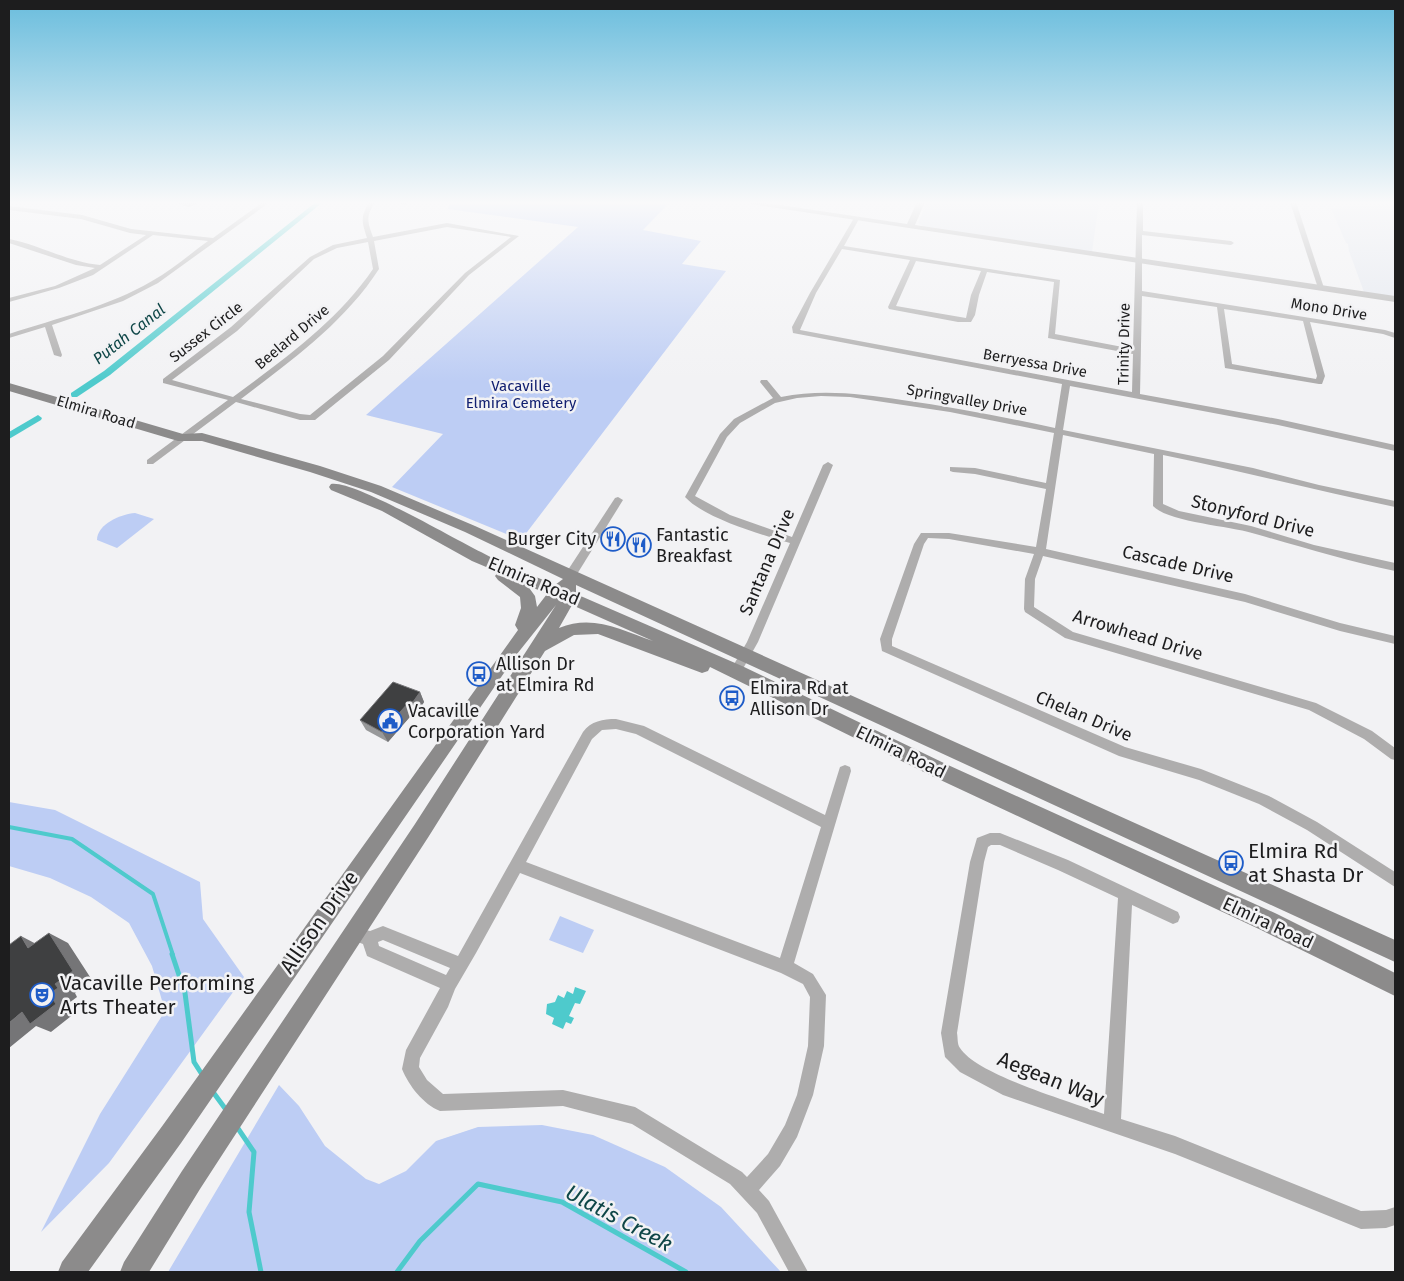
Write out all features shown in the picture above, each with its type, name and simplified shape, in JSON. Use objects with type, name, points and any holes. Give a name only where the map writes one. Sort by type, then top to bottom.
[{"type":"main road","name":"Elmira Road","points":[[9,387],[182,438],[202,437],[308,467],[376,489],[470,529],[570,576],[743,669],[940,771],[1269,922],[1395,985]]},
{"type":"main road","name":"Elmira Road","points":[[182,438],[190,445],[285,470],[365,498],[429,529],[477,557],[743,669],[1000,770],[1395,951]]},
{"type":"main road","points":[[477,557],[519,586],[527,594],[530,601],[527,617],[510,650]]},
{"type":"main road","name":"Allison Drive","points":[[134,1272],[191,1180],[244,1100],[362,936],[559,615],[562,594],[570,576]]},
{"type":"main road","name":"Allison Drive","points":[[72,1272],[172,1134],[510,650],[562,594]]},
{"type":"main road","points":[[537,649],[566,630],[583,626],[599,628],[678,658],[743,669]]},
{"type":"street","points":[[77,262],[102,267]]},
{"type":"street","points":[[10,298],[74,281],[110,262]]},
{"type":"street","points":[[9,336],[103,308],[137,294],[184,262]]},
{"type":"street","name":"Sussex Circle","points":[[234,400],[166,381],[234,329],[308,262]]},
{"type":"street","name":"Beelard Drive","points":[[150,462],[312,342],[338,317],[368,282],[376,269],[375,262]]},
{"type":"street","points":[[234,400],[300,417],[312,418],[391,353],[468,274],[483,262]]},
{"type":"street","name":"Berryessa Drive","points":[[831,262],[813,293],[796,327],[796,331],[1278,422],[1395,448]]},
{"type":"street","points":[[912,262],[892,307],[958,320],[968,320],[971,315],[985,269]]},
{"type":"street","points":[[938,262],[1058,281],[1051,336],[1137,352]]},
{"type":"street","name":"Trinity Drive","points":[[1136,396],[1139,262]]},
{"type":"street","points":[[1144,262],[1395,299]]},
{"type":"street","points":[[1312,262],[1321,288]]},
{"type":"street","name":"Mono Drive","points":[[1139,294],[1385,332],[1395,336]]},
{"type":"street","points":[[1220,306],[1228,366],[1319,382],[1321,376],[1306,320]]},
{"type":"street","points":[[48,324],[58,355]]},
{"type":"street","points":[[764,382],[779,400]]},
{"type":"street","name":"Arrowhead Drive","points":[[1066,383],[1041,552],[1030,579],[1029,609],[1069,635],[1312,706],[1392,746]]},
{"type":"street","name":"Springvalley Drive","points":[[795,541],[746,525],[702,506],[690,497],[723,436],[731,427],[749,413],[779,400],[821,394],[850,395],[950,409],[1253,470],[1319,488],[1395,504]]},
{"type":"street","name":"Stonyford Drive","points":[[1159,452],[1158,506],[1177,514],[1251,529],[1313,548],[1395,566]]},
{"type":"street","name":"Santana Drive","points":[[743,669],[828,465]]},
{"type":"street","points":[[953,469],[975,471],[1050,487]]},
{"type":"street","name":"Allison Drive","points":[[570,576],[618,500]]},
{"type":"street","name":"Chelan Drive","points":[[949,536],[925,535],[919,544],[886,639],[886,648],[1123,752],[1202,775],[1264,800],[1312,826],[1395,880]]},
{"type":"street","name":"Cascade Drive","points":[[949,536],[1041,552],[1245,598],[1340,627],[1395,640]]},
{"type":"street","points":[[799,1272],[762,1207],[736,1178],[635,1116],[564,1098],[440,1103],[421,1086],[410,1069],[412,1056],[442,1001],[449,984],[517,865],[577,754],[593,729],[608,724],[625,725],[640,730],[830,824]]},
{"type":"street","points":[[785,967],[845,771]]},
{"type":"street","name":"Aegean Way","points":[[1173,917],[1063,865],[1000,839],[990,839],[982,843],[977,862],[949,1033],[951,1051],[966,1066],[1009,1089],[1112,1126],[1175,1145],[1361,1220],[1386,1219],[1395,1216]]},
{"type":"street","points":[[517,865],[785,967],[808,979],[818,995],[816,1046],[805,1095],[791,1131],[774,1160],[747,1190]]},
{"type":"street","points":[[1112,1126],[1124,894]]},
{"type":"street","points":[[449,984],[372,951],[362,936],[383,933],[460,964]]},
{"type":"shaded area","points":[[1353,262],[1395,262],[1395,297],[1364,292]]},
{"type":"shaded area","points":[[575,987],[586,991],[580,1004],[575,1003],[569,1016],[574,1018],[571,1024],[566,1022],[563,1029],[552,1024],[554,1018],[546,1014],[547,1004],[555,1002],[558,995],[564,998],[567,991],[573,994]]},
{"type":"green space","name":"Vacaville Elmira Cemetery","points":[[539,262],[684,262],[682,264],[726,271],[521,540],[392,487],[443,434],[366,415]]},
{"type":"green space","points":[[135,513],[154,519],[117,548],[97,540],[98,534],[105,525],[123,515]]},
{"type":"green space","points":[[9,802],[55,810],[200,882],[203,919],[244,977],[109,1163],[41,1232],[100,1114],[165,1011],[152,966],[129,923],[91,897],[50,878],[9,866]]},
{"type":"green space","points":[[560,916],[594,930],[583,953],[549,940]]},
{"type":"green space","points":[[279,1085],[299,1106],[325,1146],[366,1179],[379,1184],[406,1171],[436,1141],[478,1127],[542,1125],[593,1135],[665,1167],[721,1207],[781,1272],[168,1272]]},
{"type":"building","points":[[393,682],[420,692],[413,702],[410,701],[382,732],[360,720]]},
{"type":"building","points":[[49,933],[73,971],[55,984],[58,988],[49,994],[56,1004],[30,1024],[22,1012],[9,1023],[9,945],[21,936],[28,948]]},
{"type":"waterway","name":"Putah Canal","points":[[74,395],[107,373],[246,262]]},
{"type":"waterway","name":"Putah Canal","points":[[9,436],[38,418]]},
{"type":"waterway","name":"Ulatis Creek","points":[[9,827],[72,839],[153,894],[173,955]]},
{"type":"waterway","name":"Ulatis Creek","points":[[172,954],[185,993],[194,1062],[203,1076]]},
{"type":"waterway","name":"Ulatis Creek","points":[[213,1092],[227,1111]]},
{"type":"waterway","name":"Ulatis Creek","points":[[237,1127],[254,1152],[249,1212],[261,1272]]},
{"type":"waterway","name":"Ulatis Creek","points":[[397,1272],[420,1241],[478,1184],[562,1202],[686,1272]]},
{"type":"place","name":"Burger City","points":[[613,539]]},
{"type":"place","name":"Fantastic Breakfast","points":[[639,545]]},
{"type":"place","name":"Allison Dr at Elmira Rd","points":[[479,674]]},
{"type":"place","name":"Elmira Rd at Allison Dr","points":[[732,698]]},
{"type":"place","name":"Vacaville Corporation Yard","points":[[390,721]]},
{"type":"place","name":"Elmira Rd at Shasta Dr","points":[[1231,863]]},
{"type":"place","name":"Vacaville Performing Arts Theater","points":[[42,995]]}]
